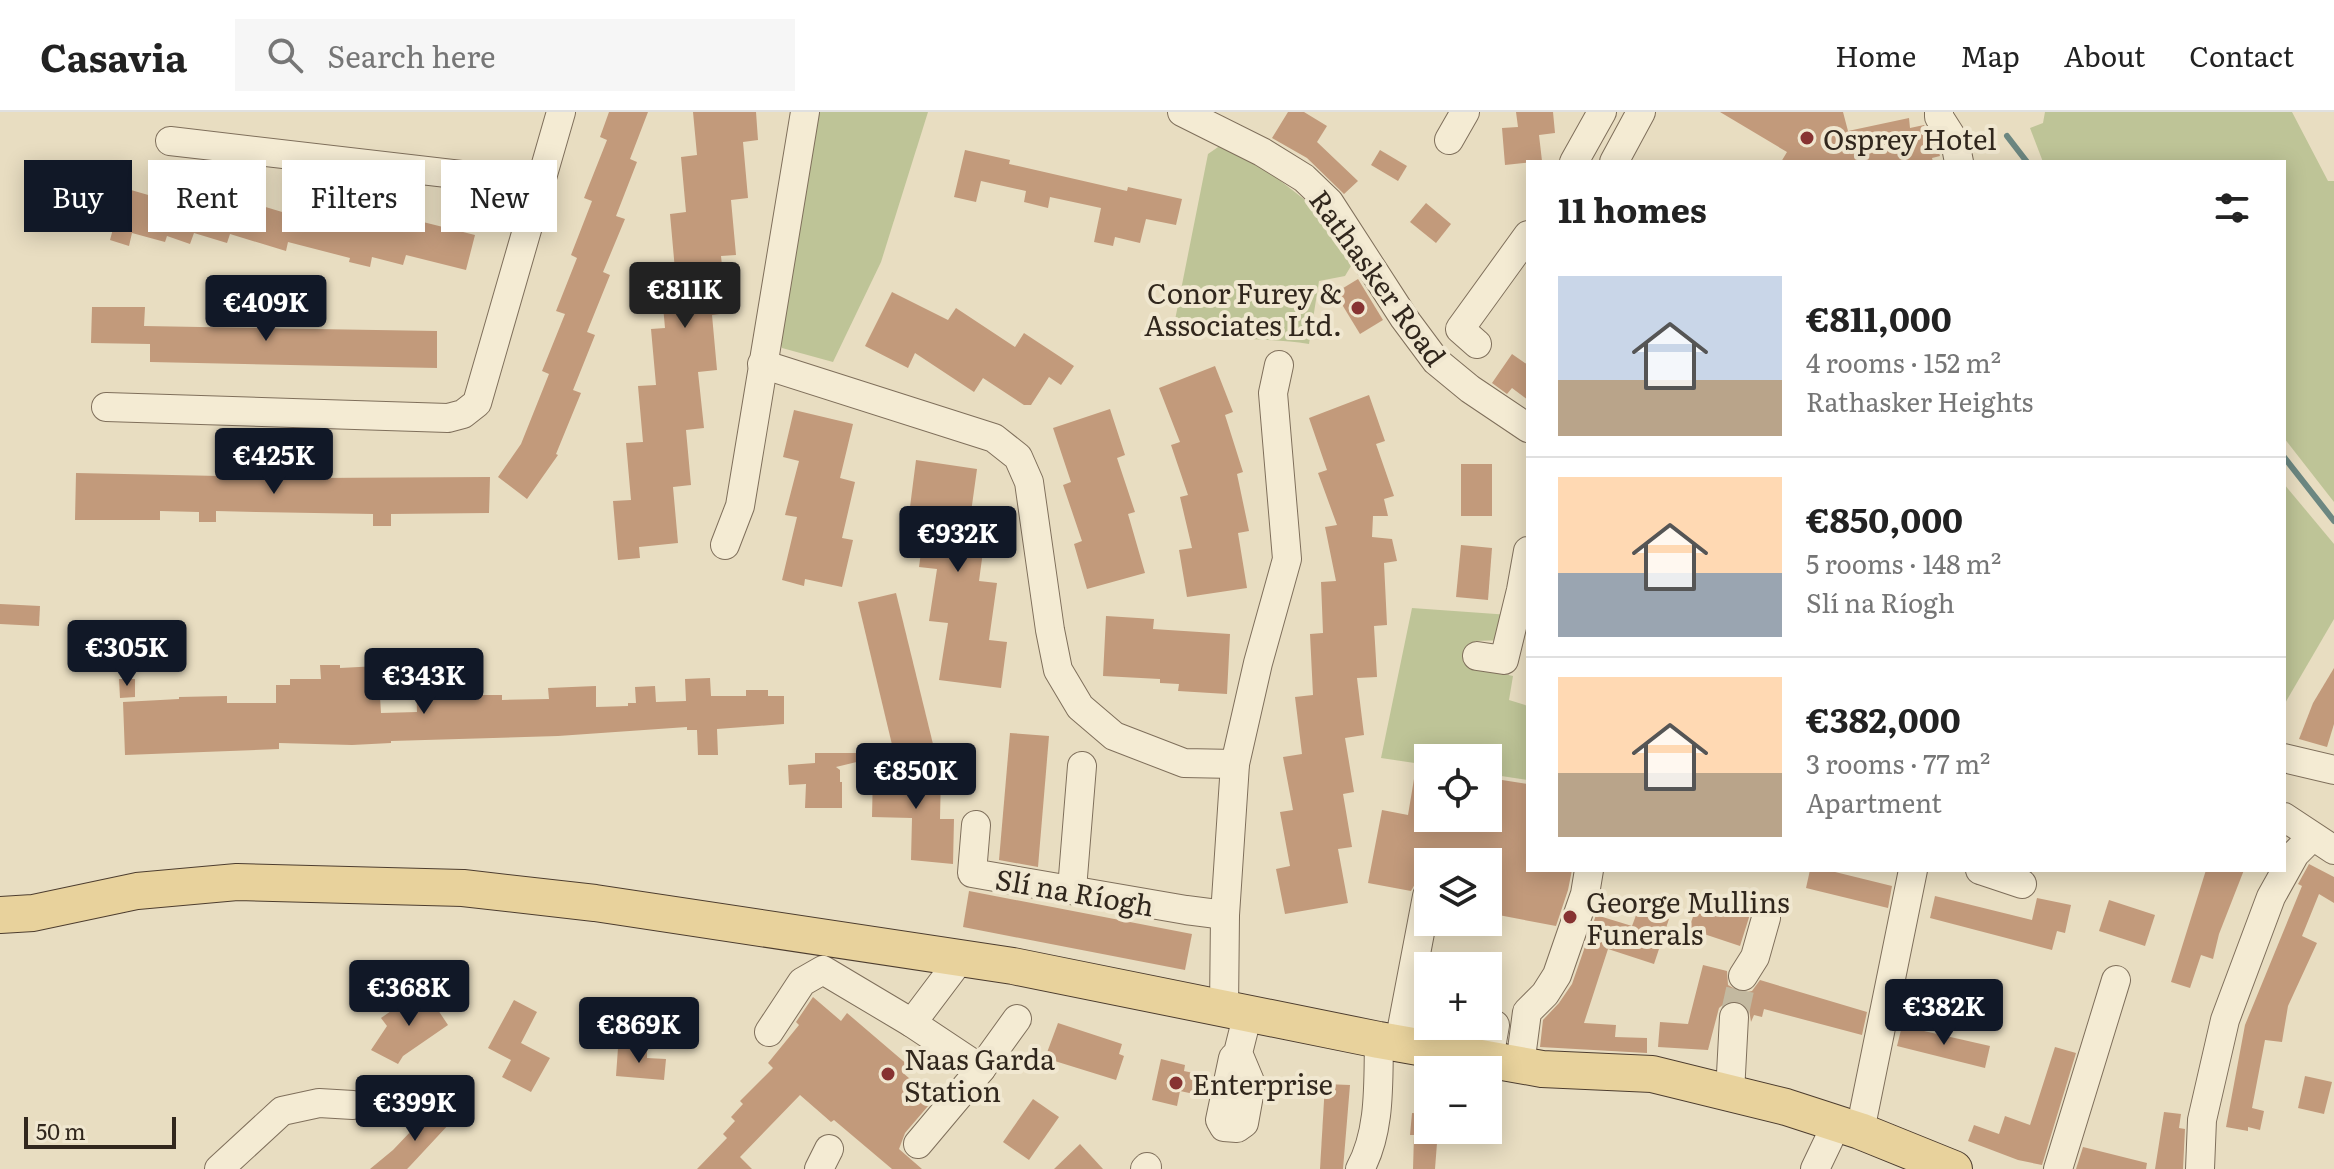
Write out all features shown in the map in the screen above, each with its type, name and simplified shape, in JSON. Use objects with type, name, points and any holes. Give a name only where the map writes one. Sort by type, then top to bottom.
[{"type":"main road","points":[[0,937],[17,914],[137,891],[237,882],[463,888],[604,904],[961,958],[1236,1010],[1403,1026],[1505,1062],[1542,1069],[1652,1074],[1786,1107],[1954,1169]]},
{"type":"street","points":[[547,160],[561,112]]},
{"type":"street","points":[[725,545],[740,506],[805,112]]},
{"type":"street","name":"Rathasker Road","points":[[1182,112],[1262,152],[1304,178],[1329,202],[1404,318],[1436,361],[1470,389],[1526,427]]},
{"type":"street","points":[[1449,140],[1465,112]]},
{"type":"street","points":[[1575,160],[1602,112]]},
{"type":"street","points":[[1615,160],[1641,112]]},
{"type":"street","points":[[1939,112],[1957,152]]},
{"type":"street","points":[[1957,152],[1961,112]]},
{"type":"street","points":[[170,141],[441,172]]},
{"type":"street","points":[[106,407],[448,418],[463,414],[477,403],[526,232]]},
{"type":"street","points":[[1477,344],[1460,329],[1526,238]]},
{"type":"street","points":[[762,364],[994,438],[1018,457],[1029,482],[1058,670],[1080,707],[1114,736],[1184,763],[1235,764]]},
{"type":"street","points":[[1238,1053],[1225,915],[1235,764],[1258,663],[1287,559],[1273,393],[1279,365]]},
{"type":"street","points":[[1477,656],[1504,660],[1526,560]]},
{"type":"street","points":[[2286,759],[2321,772]]},
{"type":"street","points":[[1072,889],[1082,766]]},
{"type":"street","points":[[2286,818],[2323,843]]},
{"type":"street","name":"Slí na Ríogh","points":[[976,825],[972,873],[1225,915]]},
{"type":"street","points":[[2286,870],[2295,854],[2323,843]]},
{"type":"street","points":[[1505,1062],[1527,1012],[1545,994],[1557,975],[1585,894],[1589,872]]},
{"type":"street","points":[[1815,1169],[1848,1128],[1912,872]]},
{"type":"street","points":[[1986,872],[2022,884]]},
{"type":"street","points":[[2200,1169],[2202,1120],[2225,1020],[2271,897],[2285,872]]},
{"type":"street","points":[[1743,976],[1755,957],[1766,918]]},
{"type":"street","points":[[1360,1169],[1368,1155],[1378,1100],[1403,1026],[1420,936]]},
{"type":"street","points":[[912,1023],[961,958]]},
{"type":"street","points":[[769,1032],[802,982],[823,970],[981,1069]]},
{"type":"street","points":[[2058,1169],[2116,980]]},
{"type":"street","points":[[1730,1093],[1734,1017]]},
{"type":"street","points":[[918,1144],[981,1069],[1017,1019]]},
{"type":"street","points":[[1499,1040],[1505,1062]]},
{"type":"street","points":[[219,1169],[282,1111],[319,1103],[353,1105]]},
{"type":"green space","points":[[816,112],[928,112],[881,262],[833,362],[782,348],[776,331]]},
{"type":"green space","points":[[2045,112],[2292,112],[2328,181],[2334,181],[2334,502],[2286,441],[2286,160],[2042,160],[2030,128],[2043,123]]},
{"type":"green space","points":[[1221,145],[1273,175],[1323,214],[1351,266],[1345,276],[1319,281],[1309,344],[1207,336],[1173,330],[1208,154]]},
{"type":"green space","points":[[2286,486],[2334,544],[2334,619],[2286,702]]},
{"type":"green space","points":[[1412,608],[1510,615],[1506,640],[1475,641],[1470,666],[1513,676],[1509,700],[1526,705],[1526,780],[1502,776],[1502,744],[1414,744],[1414,763],[1381,758]]},
{"type":"building","points":[[609,112],[648,112],[630,159],[637,162],[616,216],[625,219],[603,272],[610,275],[587,332],[595,335],[573,390],[581,393],[558,455],[527,499],[498,477],[521,444],[549,374],[542,371],[565,314],[556,311],[577,258],[571,255],[592,201],[584,198],[607,140],[600,137]]},
{"type":"building","points":[[693,112],[756,112],[758,140],[743,142],[748,198],[731,200],[736,255],[721,256],[727,313],[712,315],[717,370],[698,372],[704,428],[686,430],[691,485],[673,487],[678,543],[639,547],[640,558],[618,560],[613,501],[631,500],[626,443],[643,442],[638,386],[656,385],[651,329],[665,328],[660,272],[675,270],[670,214],[686,212],[681,157],[697,155]]},
{"type":"building","points":[[1288,112],[1304,112],[1327,126],[1317,142],[1358,181],[1344,194],[1307,158],[1272,138]]},
{"type":"building","points":[[1516,112],[1553,112],[1555,133],[1539,135],[1542,160],[1505,165],[1502,128],[1518,127]]},
{"type":"building","name":"Osprey Hotel","points":[[1720,112],[1843,112],[1848,131],[1909,118],[1910,128],[1924,125],[1940,156],[1932,160],[1782,160],[1787,152]]},
{"type":"building","points":[[965,150],[1010,160],[1009,164],[1127,191],[1128,187],[1182,199],[1176,225],[1146,219],[1140,243],[1115,237],[1113,246],[1094,242],[1101,208],[1050,197],[1048,208],[1024,202],[1026,191],[981,181],[976,202],[954,197]]},
{"type":"building","points":[[1380,150],[1407,166],[1398,181],[1371,165]]},
{"type":"building","points":[[132,190],[148,195],[148,232],[266,232],[266,207],[282,212],[282,232],[425,232],[425,222],[441,226],[441,232],[475,235],[466,270],[406,255],[403,265],[372,257],[370,267],[349,262],[350,258],[288,242],[286,251],[230,234],[227,243],[194,233],[190,244],[167,236],[165,242],[132,233],[129,246],[110,240],[112,232],[132,232]]},
{"type":"building","points":[[1426,203],[1451,224],[1436,243],[1410,222]]},
{"type":"building","points":[[1358,279],[1383,320],[1360,334],[1335,293]]},
{"type":"building","points":[[892,292],[948,320],[956,308],[1015,347],[1024,333],[1074,366],[1061,385],[1049,377],[1031,405],[1024,405],[983,378],[974,392],[915,353],[908,368],[865,346]]},
{"type":"building","points":[[92,307],[145,307],[144,326],[437,331],[437,368],[150,362],[150,344],[91,343]]},
{"type":"building","points":[[1512,354],[1526,364],[1526,398],[1512,388],[1507,394],[1492,383]]},
{"type":"building","points":[[1215,366],[1233,412],[1225,415],[1243,472],[1237,474],[1249,531],[1238,533],[1247,588],[1187,597],[1179,550],[1192,548],[1180,497],[1188,495],[1171,445],[1180,442],[1159,388]]},
{"type":"building","points":[[1369,395],[1385,441],[1376,444],[1394,496],[1384,499],[1388,516],[1373,516],[1372,537],[1392,539],[1397,561],[1384,563],[1387,625],[1374,626],[1377,677],[1357,678],[1364,735],[1345,738],[1354,792],[1343,794],[1352,847],[1338,849],[1348,903],[1285,914],[1276,869],[1290,866],[1280,812],[1293,810],[1283,757],[1302,754],[1295,697],[1313,695],[1310,634],[1323,633],[1321,582],[1336,581],[1325,527],[1337,525],[1318,473],[1327,470],[1309,418]]},
{"type":"building","points":[[1110,409],[1125,455],[1117,458],[1135,512],[1128,514],[1145,573],[1087,589],[1074,544],[1082,541],[1063,485],[1071,482],[1053,428]]},
{"type":"building","points":[[794,410],[853,424],[840,478],[855,482],[842,538],[853,540],[842,587],[805,579],[804,586],[782,580],[797,517],[785,515],[799,461],[783,457]]},
{"type":"building","points":[[916,460],[977,469],[969,527],[986,529],[979,581],[997,583],[989,640],[1007,642],[1001,688],[939,680],[948,623],[929,621],[937,569],[919,567],[927,509],[910,507]]},
{"type":"building","points":[[1461,464],[1492,464],[1492,516],[1461,516]]},
{"type":"building","points":[[76,473],[313,478],[490,477],[489,513],[391,514],[391,526],[373,526],[373,514],[216,511],[216,522],[199,522],[199,512],[160,511],[160,520],[75,520]]},
{"type":"building","points":[[1461,545],[1492,548],[1488,600],[1456,597]]},
{"type":"building","points":[[896,593],[933,744],[894,753],[858,602]]},
{"type":"building","points":[[0,604],[40,606],[39,626],[0,624]]},
{"type":"building","points":[[1106,616],[1154,619],[1153,629],[1230,634],[1227,694],[1178,691],[1179,684],[1160,683],[1160,679],[1103,676]]},
{"type":"building","points":[[320,665],[340,665],[340,668],[378,666],[381,713],[417,712],[416,682],[444,681],[444,687],[476,687],[477,695],[502,695],[502,700],[549,699],[548,688],[596,686],[596,707],[636,703],[635,687],[655,686],[656,702],[686,701],[685,679],[710,678],[711,696],[746,696],[746,690],[768,690],[768,696],[784,696],[784,724],[717,729],[718,755],[698,755],[697,730],[687,730],[687,727],[352,745],[279,743],[279,749],[125,755],[123,702],[227,696],[227,703],[276,703],[276,685],[290,685],[290,679],[321,679]]},
{"type":"building","points":[[2334,668],[2334,724],[2327,747],[2299,739],[2313,703]]},
{"type":"building","points":[[119,679],[135,679],[135,697],[120,698]]},
{"type":"building","points":[[1010,733],[1049,736],[1038,867],[999,860]]},
{"type":"building","points":[[815,753],[868,753],[869,759],[836,767],[840,770],[842,782],[842,808],[805,808],[806,784],[789,785],[788,765],[815,763]]},
{"type":"building","points":[[873,771],[941,772],[940,819],[954,819],[953,864],[911,860],[912,818],[872,817]]},
{"type":"building","points":[[1414,779],[1414,832],[1502,832],[1502,780],[1526,784],[1526,872],[1572,872],[1556,926],[1502,916],[1502,848],[1414,848],[1414,886],[1411,891],[1368,883],[1382,810],[1408,815]]},
{"type":"building","points":[[2309,864],[2334,877],[2334,903],[2319,894],[2302,936],[2317,943],[2288,1006],[2282,1042],[2265,1040],[2252,1108],[2264,1111],[2260,1130],[2226,1127],[2245,1025],[2302,886],[2298,884]]},
{"type":"building","points":[[1810,872],[1835,872],[1892,886],[1888,908],[1806,888]]},
{"type":"building","points":[[2205,872],[2243,872],[2219,934],[2213,959],[2201,955],[2190,988],[2171,982]]},
{"type":"building","points":[[969,891],[1192,934],[1185,970],[963,927]]},
{"type":"building","points":[[1700,895],[1751,911],[1740,946],[1689,929]]},
{"type":"building","points":[[1935,896],[2032,920],[2037,898],[2071,905],[2065,933],[2057,931],[2052,950],[1930,918]]},
{"type":"building","points":[[2109,900],[2155,915],[2145,946],[2099,931]]},
{"type":"building","points":[[1638,910],[1669,919],[1654,964],[1608,949],[1584,1023],[1616,1025],[1615,1037],[1647,1038],[1647,1053],[1540,1047],[1543,1020],[1572,984],[1596,915],[1632,926]]},
{"type":"building","points":[[1703,965],[1727,971],[1728,985],[1742,993],[1752,991],[1760,980],[1867,1012],[1862,1035],[1764,1009],[1762,1017],[1754,1015],[1751,1022],[1749,1009],[1743,1002],[1734,1000],[1719,1008],[1708,1050],[1658,1047],[1660,1022],[1688,1024]]},
{"type":"building","points":[[426,992],[448,1025],[403,1056],[398,1064],[371,1050],[387,1026],[381,1018]]},
{"type":"building","points":[[813,997],[841,1021],[847,1013],[909,1066],[903,1073],[934,1099],[905,1133],[899,1149],[922,1169],[892,1169],[800,1095],[740,1157],[752,1169],[697,1169],[727,1138],[723,1134],[735,1121],[731,1117],[743,1104],[740,1101],[773,1068],[768,1063],[799,1025],[796,1022]]},
{"type":"building","points":[[514,1000],[537,1012],[521,1043],[550,1058],[531,1092],[502,1077],[511,1060],[488,1048]]},
{"type":"building","points":[[1058,1023],[1122,1044],[1119,1054],[1124,1056],[1116,1080],[1045,1058]]},
{"type":"building","points":[[1902,1026],[1990,1046],[1985,1068],[1897,1046]]},
{"type":"building","points":[[2055,1047],[2076,1053],[2042,1165],[2018,1160],[1968,1141],[1974,1125],[1999,1134],[2005,1116],[2030,1125]]},
{"type":"building","points":[[618,1048],[647,1050],[647,1058],[666,1059],[664,1080],[616,1076]]},
{"type":"building","name":"Enterprise","points":[[1161,1059],[1185,1065],[1184,1071],[1198,1074],[1194,1094],[1180,1091],[1177,1106],[1152,1100]]},
{"type":"building","points":[[2305,1076],[2332,1082],[2324,1114],[2298,1108]]},
{"type":"building","points":[[1325,1084],[1350,1085],[1343,1169],[1320,1169]]},
{"type":"building","points":[[1033,1099],[1059,1117],[1029,1160],[1003,1142]]},
{"type":"building","points":[[434,1107],[450,1123],[407,1169],[370,1169],[393,1150]]},
{"type":"building","points":[[2164,1112],[2181,1114],[2179,1128],[2185,1129],[2183,1169],[2155,1169]]},
{"type":"building","points":[[1412,1113],[1414,1113],[1414,1135],[1410,1135]]},
{"type":"building","points":[[1414,1135],[1414,1144],[1437,1144],[1435,1169],[1413,1169]]},
{"type":"building","points":[[1080,1144],[1103,1169],[1054,1169]]},
{"type":"building","points":[[2083,1147],[2147,1163],[2146,1169],[2076,1169]]},
{"type":"waterway","points":[[2007,136],[2025,160]]},
{"type":"waterway","points":[[2286,460],[2334,521]]},
{"type":"tunnel","points":[[1734,1017],[1743,976]]},
{"type":"place","name":"Osprey Hotel","points":[[1807,138]]},
{"type":"place","name":"Conor Furey & Associates Ltd.","points":[[1358,308]]},
{"type":"place","name":"George Mullins Funerals","points":[[1570,917]]},
{"type":"place","name":"Naas Garda Station","points":[[888,1074]]},
{"type":"place","name":"Enterprise","points":[[1176,1083]]}]
